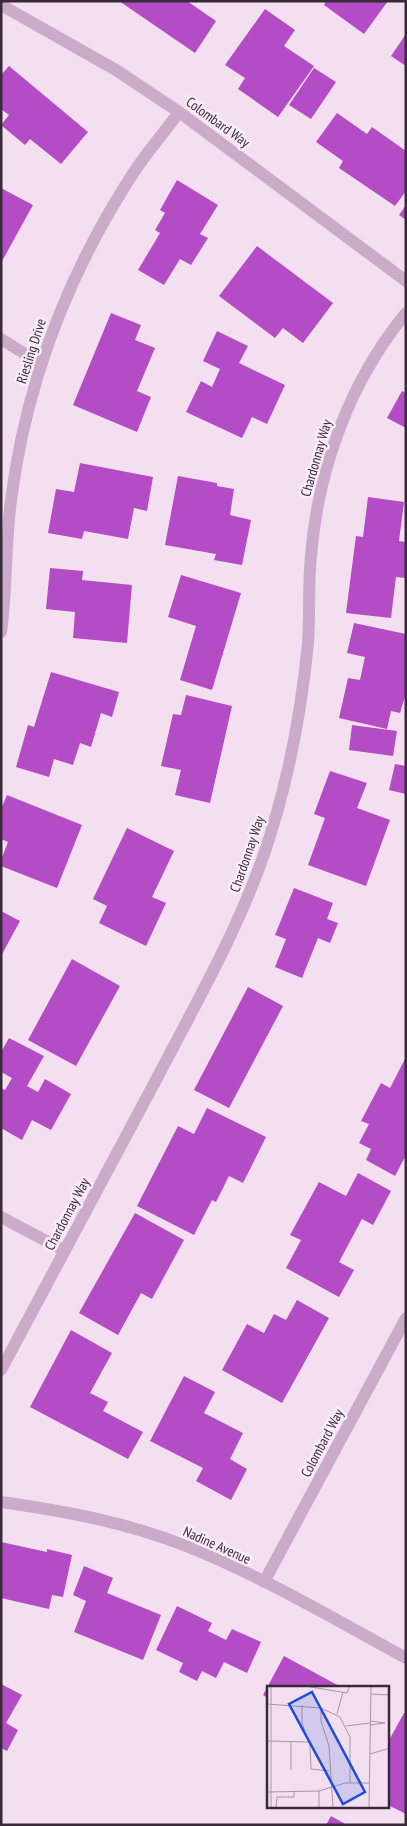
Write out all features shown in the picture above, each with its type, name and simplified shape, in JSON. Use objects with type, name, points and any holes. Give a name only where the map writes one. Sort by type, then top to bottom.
[{"type":"street","name":"Colombard Way","points":[[1,5],[116,70],[179,112],[406,281]]},
{"type":"street","name":"Riesling Drive","points":[[1,632],[10,501],[21,437],[40,363],[69,288],[98,230],[132,174],[179,112]]},
{"type":"street","name":"Chardonnay Way","points":[[1,1370],[211,976],[248,896],[264,855],[281,799],[299,713],[308,640],[311,557],[315,519],[325,474],[341,423],[364,374],[393,328],[406,312]]},
{"type":"street","points":[[1,339],[40,363]]},
{"type":"street","points":[[1,1217],[65,1251]]},
{"type":"street","name":"Colombard Way","points":[[264,1582],[406,1318]]},
{"type":"street","name":"Nadine Avenue","points":[[1,1502],[65,1511],[126,1526],[186,1546],[264,1582],[406,1658]]},
{"type":"building","points":[[119,1],[187,1],[216,21],[195,53]]},
{"type":"building","points":[[326,1],[388,1],[364,34],[324,5]]},
{"type":"building","points":[[265,9],[295,30],[284,46],[314,66],[278,117],[238,89],[245,78],[225,65]]},
{"type":"building","points":[[406,34],[406,66],[391,56]]},
{"type":"building","points":[[9,66],[88,132],[61,164],[30,139],[25,145],[1,125],[9,115],[1,109],[1,75]]},
{"type":"building","points":[[314,68],[336,82],[311,119],[289,105]]},
{"type":"building","points":[[337,113],[367,134],[372,127],[406,151],[406,191],[395,206],[339,168],[343,161],[316,142]]},
{"type":"building","points":[[177,180],[218,205],[200,234],[208,238],[191,265],[180,259],[164,285],[138,270],[160,233],[155,230],[165,213],[160,210]]},
{"type":"building","points":[[1,188],[33,205],[1,263]]},
{"type":"building","points":[[406,205],[406,220],[399,215]]},
{"type":"building","points":[[257,246],[333,303],[303,343],[283,328],[275,338],[219,296]]},
{"type":"building","points":[[111,313],[141,325],[135,340],[155,348],[137,391],[151,397],[137,432],[73,405]]},
{"type":"building","points":[[217,331],[248,346],[239,363],[285,385],[267,424],[252,417],[242,438],[186,412],[201,381],[212,387],[220,369],[203,361]]},
{"type":"building","points":[[402,391],[406,393],[406,428],[387,418]]},
{"type":"building","points":[[80,463],[153,477],[147,511],[134,508],[128,539],[84,531],[82,539],[48,533],[56,489],[74,492]]},
{"type":"building","points":[[178,476],[217,483],[217,486],[234,489],[230,515],[251,520],[242,565],[214,560],[216,554],[165,545]]},
{"type":"building","points":[[368,497],[404,502],[399,541],[406,542],[406,578],[396,577],[391,618],[346,613],[356,536],[363,537]]},
{"type":"building","points":[[50,568],[83,571],[82,580],[132,585],[127,643],[73,638],[75,612],[46,609]]},
{"type":"building","points":[[181,575],[241,593],[212,690],[180,680],[196,626],[168,617]]},
{"type":"building","points":[[354,623],[406,634],[406,693],[400,713],[391,711],[387,729],[339,718],[348,678],[360,680],[365,657],[347,653]]},
{"type":"building","points":[[51,672],[119,692],[112,717],[101,713],[91,747],[80,743],[73,765],[54,759],[49,777],[16,767],[28,725],[34,727]]},
{"type":"building","points":[[186,695],[232,706],[210,803],[175,795],[181,770],[161,766],[173,714],[181,715]]},
{"type":"building","points":[[352,725],[397,731],[393,756],[349,750]]},
{"type":"building","points":[[395,764],[406,766],[406,794],[389,790]]},
{"type":"building","points":[[330,771],[367,783],[357,808],[390,820],[366,886],[308,865],[325,818],[314,814]]},
{"type":"building","points":[[7,795],[82,825],[57,888],[1,866],[1,860],[8,842],[1,839],[1,809]]},
{"type":"building","points":[[127,828],[174,851],[152,897],[166,903],[146,946],[99,923],[107,906],[93,899]]},
{"type":"building","points":[[294,888],[333,903],[327,919],[338,923],[330,943],[318,938],[302,978],[275,967],[286,939],[275,935]]},
{"type":"building","points":[[1,911],[20,921],[1,956]]},
{"type":"building","points":[[72,959],[120,986],[76,1066],[28,1040]]},
{"type":"building","points":[[248,987],[283,1006],[229,1108],[194,1090]]},
{"type":"building","points":[[9,1038],[44,1056],[27,1086],[38,1092],[45,1079],[71,1094],[51,1130],[32,1120],[22,1140],[1,1128],[1,1088],[5,1090],[12,1078],[1,1072],[1,1052]]},
{"type":"building","points":[[406,1057],[406,1155],[395,1176],[366,1160],[371,1149],[359,1143],[369,1124],[361,1121],[381,1083],[390,1088]]},
{"type":"building","points":[[207,1108],[266,1137],[243,1183],[229,1176],[216,1202],[212,1200],[194,1235],[137,1206],[178,1126],[194,1134]]},
{"type":"building","points":[[358,1173],[391,1191],[373,1225],[362,1219],[339,1262],[354,1270],[339,1297],[286,1268],[301,1240],[290,1235],[319,1182],[346,1196]]},
{"type":"building","points":[[135,1213],[184,1240],[152,1299],[141,1293],[118,1335],[79,1313]]},
{"type":"building","points":[[297,1300],[329,1318],[282,1403],[222,1370],[247,1324],[264,1333],[274,1314],[286,1320]]},
{"type":"building","points":[[71,1330],[112,1353],[90,1393],[108,1402],[103,1411],[143,1432],[128,1459],[30,1407]]},
{"type":"building","points":[[184,1376],[215,1392],[204,1413],[243,1433],[230,1459],[247,1469],[231,1500],[196,1481],[203,1468],[150,1441]]},
{"type":"building","points":[[1,1542],[47,1552],[47,1549],[72,1555],[63,1597],[52,1595],[49,1609],[1,1598]]},
{"type":"building","points":[[84,1566],[113,1578],[107,1593],[161,1615],[143,1660],[74,1632],[86,1601],[73,1595]]},
{"type":"building","points":[[177,1606],[212,1623],[208,1631],[226,1640],[232,1629],[261,1642],[247,1673],[224,1662],[216,1678],[202,1671],[197,1681],[179,1672],[183,1663],[156,1650]]},
{"type":"building","points":[[284,1656],[339,1686],[268,1686]]},
{"type":"building","points":[[1,1684],[22,1695],[6,1723],[18,1730],[7,1751],[1,1748]]},
{"type":"building","points":[[267,1688],[267,1697],[263,1695]]},
{"type":"building","points":[[404,1713],[406,1714],[406,1814],[390,1806],[390,1738]]},
{"type":"building","points":[[331,1816],[347,1825],[326,1825]]}]
